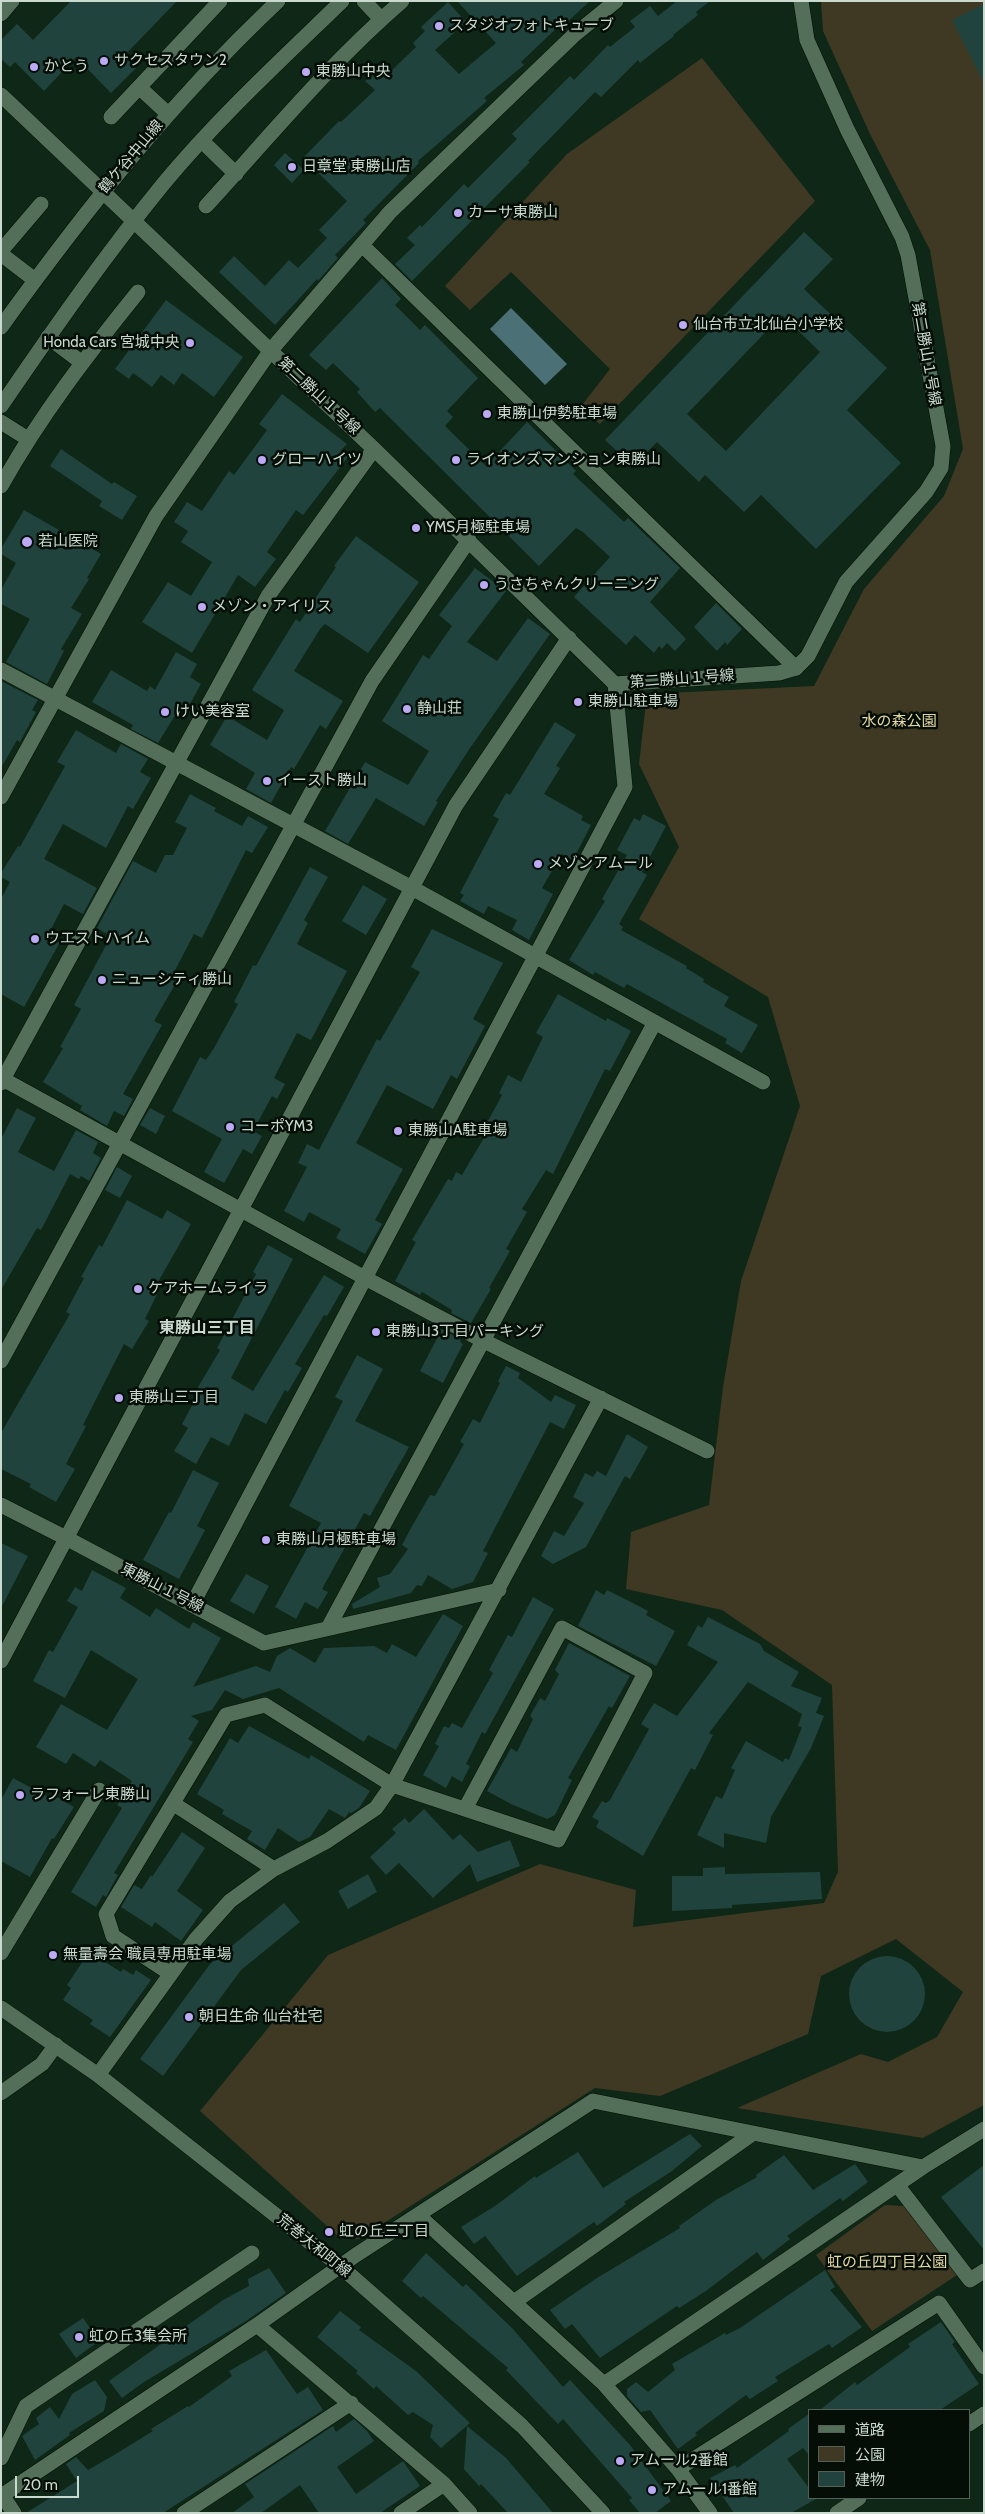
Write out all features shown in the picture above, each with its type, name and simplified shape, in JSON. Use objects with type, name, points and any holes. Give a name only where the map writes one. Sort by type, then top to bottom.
[{"type":"street","points":[[1,14],[12,1]]},
{"type":"street","points":[[111,117],[220,1]]},
{"type":"street","name":"鶴ケ谷中山線","points":[[1,327],[102,191],[167,113],[237,40],[278,1]]},
{"type":"street","points":[[1,406],[48,337],[165,182],[202,141],[342,1]]},
{"type":"street","points":[[364,1],[381,19]]},
{"type":"street","points":[[206,206],[293,110],[381,19],[402,1]]},
{"type":"street","points":[[1,797],[156,516],[270,350],[390,212],[559,49],[616,1]]},
{"type":"street","name":"第二勝山１号線","points":[[1,95],[469,540],[615,684],[780,673],[796,668],[808,656],[846,582],[926,492],[941,468],[943,446],[908,255],[902,237],[847,129],[807,40],[801,1]]},
{"type":"street","points":[[139,87],[167,113]]},
{"type":"street","points":[[202,141],[236,174]]},
{"type":"street","points":[[35,280],[1,253],[40,204]]},
{"type":"street","points":[[362,246],[796,668]]},
{"type":"street","points":[[1,486],[28,439],[81,362],[138,292]]},
{"type":"street","points":[[48,337],[81,362]]},
{"type":"street","points":[[1,422],[28,439]]},
{"type":"street","points":[[374,449],[268,596],[2,1080],[482,1340],[706,1451]]},
{"type":"street","points":[[1,1361],[121,1145],[372,680],[469,540]]},
{"type":"street","points":[[2,1656],[456,805],[569,638]]},
{"type":"street","points":[[1,670],[412,888],[763,1082]]},
{"type":"street","points":[[193,1603],[625,787],[615,684]]},
{"type":"street","points":[[328,1628],[655,1022]]},
{"type":"street","points":[[98,2075],[196,1939],[230,1901],[274,1869],[327,1841],[376,1808],[392,1785],[601,1398]]},
{"type":"street","name":"東勝山１号線","points":[[1,1505],[193,1603],[264,1643],[499,1590]]},
{"type":"street","points":[[171,1974],[113,1936],[106,1914],[226,1715],[265,1705],[392,1785],[558,1840],[645,1673],[562,1628],[465,1809]]},
{"type":"street","points":[[1,1953],[99,1790]]},
{"type":"street","points":[[174,1804],[274,1869]]},
{"type":"street","name":"荒巻大和町線","points":[[1,2008],[98,2075],[340,2266],[522,2426],[604,2513]]},
{"type":"street","points":[[1,2093],[42,2064],[56,2045]]},
{"type":"street","points":[[14,2513],[2,2496],[256,2325],[340,2266],[593,2101],[923,2167]]},
{"type":"street","points":[[604,2384],[898,2186],[923,2167],[984,2129]]},
{"type":"street","points":[[514,2302],[752,2134]]},
{"type":"street","points":[[898,2186],[970,2280],[984,2271]]},
{"type":"street","points":[[418,2215],[604,2384],[678,2469],[710,2513]]},
{"type":"street","points":[[1,2458],[26,2406],[252,2253]]},
{"type":"street","points":[[678,2469],[939,2303],[984,2368]]},
{"type":"street","points":[[256,2325],[351,2403],[444,2484],[470,2513]]},
{"type":"street","points":[[184,2513],[351,2403]]},
{"type":"street","points":[[970,2423],[984,2414]]},
{"type":"street","points":[[402,2513],[444,2484]]},
{"type":"street","points":[[837,2513],[858,2499]]},
{"type":"green space","name":"水の森公園","points":[[821,1],[984,1],[984,2105],[923,2138],[737,2108],[861,2054],[888,2062],[937,2037],[963,1992],[896,1939],[821,1976],[808,2034],[660,2096],[595,2088],[359,2239],[340,2238],[200,2111],[328,1955],[540,1864],[636,1890],[633,1927],[824,1903],[838,1872],[832,1685],[722,1610],[626,1589],[631,1532],[709,1505],[723,1387],[741,1281],[800,1106],[768,997],[639,919],[679,847],[639,764],[647,694],[814,686],[864,589],[944,496],[963,449],[930,250],[870,134],[823,31]]},
{"type":"green space","points":[[702,58],[815,201],[600,424],[579,409],[610,369],[511,272],[470,310],[445,286],[567,154]]},
{"type":"green space","name":"虹の丘四丁目公園","points":[[885,2205],[905,2206],[957,2275],[872,2331],[816,2255]]},
{"type":"water","points":[[511,308],[567,364],[545,385],[490,329]]},
{"type":"building","points":[[71,1],[177,1],[124,56],[136,68],[111,93],[76,57],[44,91],[15,62],[10,67],[1,59],[1,40],[17,24],[33,40]]},
{"type":"building","points":[[457,1],[590,1],[565,24],[563,22],[521,62],[524,65],[484,98],[487,101],[418,161],[419,163],[363,220],[366,223],[335,255],[338,258],[318,281],[317,279],[275,325],[219,272],[234,256],[265,286],[289,260],[298,268],[327,238],[319,230],[347,201],[303,158],[339,121],[341,122],[375,90],[365,81],[379,68],[386,76],[416,47],[413,43],[425,31],[421,27],[448,2],[466,22],[435,50],[459,74],[496,43]]},
{"type":"building","points":[[677,1],[710,1],[696,12],[698,15],[674,36],[640,63],[638,60],[601,97],[595,92],[528,161],[530,162],[412,281],[395,264],[415,245],[407,238],[420,225],[422,227],[464,184],[468,188],[517,139],[512,134],[570,76],[574,80],[608,45],[610,47],[635,27],[630,21],[650,6],[658,16]]},
{"type":"building","points":[[984,4],[984,83],[952,20]]},
{"type":"building","points":[[285,153],[304,170],[292,183],[274,165]]},
{"type":"building","points":[[804,232],[833,259],[804,289],[887,368],[847,410],[901,463],[816,549],[761,495],[744,512],[705,475],[699,482],[657,442],[633,466],[605,440]],"holes":[[[782,315],[820,352],[726,451],[687,414]]]},
{"type":"building","points":[[382,278],[401,299],[395,305],[420,330],[425,325],[478,378],[447,411],[453,417],[445,426],[486,466],[527,422],[576,471],[573,474],[624,522],[628,518],[680,568],[650,602],[686,639],[675,651],[667,643],[662,649],[659,646],[654,653],[635,635],[626,645],[574,597],[610,557],[583,532],[576,528],[539,566],[380,408],[375,412],[357,392],[360,389],[333,363],[326,370],[309,355]]},
{"type":"building","points":[[166,300],[243,357],[214,397],[182,373],[174,385],[161,375],[152,387],[133,373],[129,379],[115,369]]},
{"type":"building","points":[[282,394],[347,444],[340,451],[348,457],[303,515],[296,510],[267,552],[276,559],[255,587],[238,575],[192,653],[142,622],[168,582],[191,596],[212,562],[181,542],[188,531],[174,522],[187,502],[202,511],[229,471],[234,475],[267,430],[259,424]]},
{"type":"building","points":[[61,449],[112,484],[114,482],[137,496],[122,520],[99,506],[102,501],[50,466]]},
{"type":"building","points":[[24,510],[101,554],[87,578],[89,579],[71,608],[82,614],[61,649],[64,651],[47,684],[6,662],[30,619],[1,604],[1,590],[16,563],[1,554],[1,549]]},
{"type":"building","points":[[356,536],[419,582],[368,653],[325,624],[320,629],[294,671],[343,701],[326,729],[320,725],[294,769],[291,767],[271,803],[246,789],[255,773],[210,745],[227,716],[267,740],[284,710],[252,690],[296,619],[300,622],[336,567],[334,566]]},
{"type":"building","points":[[475,568],[506,591],[467,642],[497,661],[528,618],[550,634],[468,751],[436,801],[438,802],[424,826],[376,798],[348,844],[325,831],[365,762],[408,785],[429,751],[382,721],[423,655],[429,659],[452,626],[439,615]]},
{"type":"building","points":[[716,603],[742,629],[727,645],[725,642],[717,651],[694,627]]},
{"type":"building","points":[[176,652],[197,664],[190,677],[201,684],[190,704],[184,701],[158,743],[131,729],[133,725],[92,702],[111,670],[147,691],[150,686],[155,690]]},
{"type":"building","points":[[1,681],[38,700],[32,710],[36,712],[20,742],[17,740],[1,768]]},
{"type":"building","points":[[555,722],[576,735],[556,766],[560,768],[544,794],[583,816],[581,820],[591,825],[573,860],[562,854],[542,888],[553,894],[529,940],[512,930],[517,920],[488,906],[484,914],[460,901],[464,895],[460,893],[499,819],[493,816],[506,793],[510,795]]},
{"type":"building","points":[[76,730],[116,753],[121,744],[148,759],[140,772],[151,778],[133,809],[128,806],[106,848],[63,824],[44,859],[97,888],[83,914],[64,904],[48,935],[60,942],[24,1007],[1,994],[1,899],[10,882],[1,877],[1,873],[18,846],[20,847],[65,766],[57,762]]},
{"type":"building","points":[[190,794],[216,808],[214,811],[242,826],[248,816],[268,827],[252,853],[246,850],[202,938],[194,934],[171,978],[177,981],[154,1021],[162,1025],[123,1094],[133,1099],[124,1116],[114,1111],[107,1126],[80,1110],[82,1106],[43,1082],[63,1048],[60,1047],[81,1009],[74,1005],[111,936],[97,928],[133,861],[156,873],[165,855],[173,855],[187,828],[175,822]]},
{"type":"building","points":[[643,814],[666,826],[642,872],[647,875],[619,924],[623,927],[621,930],[687,966],[686,968],[704,979],[703,982],[729,997],[724,1006],[758,1025],[742,1053],[725,1043],[727,1039],[627,984],[624,988],[595,972],[593,975],[569,960],[605,901],[602,899],[627,855],[617,850],[634,818],[640,821]]},
{"type":"building","points":[[310,867],[328,877],[304,920],[308,923],[297,944],[347,971],[311,1040],[297,1033],[274,1078],[285,1084],[277,1099],[272,1096],[253,1131],[262,1136],[252,1154],[243,1149],[224,1183],[204,1172],[222,1139],[172,1111],[200,1057],[206,1060],[214,1048],[238,1004],[234,1002],[253,965],[256,966]]},
{"type":"building","points":[[363,885],[387,899],[366,935],[342,921]]},
{"type":"building","points":[[432,929],[503,963],[473,1019],[485,1026],[457,1079],[451,1075],[433,1109],[387,1085],[356,1143],[403,1169],[375,1220],[382,1224],[365,1254],[336,1238],[341,1229],[309,1212],[304,1222],[284,1211],[307,1167],[298,1163],[307,1144],[319,1150],[377,1039],[380,1041],[420,972],[411,967]]},
{"type":"building","points":[[558,994],[606,1021],[607,1018],[631,1031],[610,1071],[605,1069],[553,1174],[546,1170],[522,1209],[527,1212],[506,1249],[510,1251],[471,1323],[451,1313],[452,1310],[422,1292],[420,1295],[395,1281],[416,1242],[412,1240],[448,1179],[452,1181],[456,1172],[462,1175],[485,1136],[481,1134],[502,1095],[499,1093],[508,1075],[521,1082],[543,1037],[536,1033]]},
{"type":"building","points":[[17,1108],[36,1118],[18,1152],[54,1171],[76,1130],[98,1142],[93,1153],[101,1158],[89,1181],[81,1176],[79,1179],[70,1174],[41,1230],[37,1228],[1,1290],[1,1139]]},
{"type":"building","points":[[150,1108],[165,1116],[156,1134],[140,1125]]},
{"type":"building","points":[[117,1167],[132,1176],[120,1198],[105,1190]]},
{"type":"building","points":[[127,1200],[162,1219],[167,1210],[191,1224],[158,1282],[162,1284],[145,1319],[149,1321],[132,1349],[124,1344],[83,1425],[86,1426],[66,1464],[75,1469],[56,1502],[29,1487],[31,1484],[1,1469],[1,1433],[70,1314],[66,1312],[84,1278],[81,1277],[99,1245],[102,1247]]},
{"type":"building","points":[[268,1245],[293,1259],[231,1378],[253,1391],[324,1275],[344,1287],[327,1316],[324,1315],[295,1364],[302,1368],[288,1392],[285,1390],[266,1424],[245,1413],[229,1446],[211,1437],[196,1464],[174,1451],[188,1428],[182,1424],[200,1391],[197,1389],[220,1350],[217,1348],[256,1274],[253,1272]]},
{"type":"building","points":[[442,1329],[461,1340],[460,1342],[463,1344],[443,1383],[420,1371]]},
{"type":"building","points":[[357,1355],[383,1369],[355,1421],[409,1447],[370,1516],[364,1513],[322,1589],[328,1592],[318,1609],[305,1602],[296,1619],[275,1607],[321,1523],[289,1506],[343,1401],[335,1397]]},
{"type":"building","points":[[506,1366],[520,1373],[518,1378],[551,1402],[555,1395],[576,1405],[564,1429],[550,1422],[483,1551],[488,1553],[473,1582],[452,1589],[428,1575],[422,1586],[417,1585],[411,1593],[353,1609],[352,1604],[380,1587],[377,1578],[390,1574],[408,1549],[402,1545],[411,1528],[430,1495],[435,1496],[464,1444],[460,1442],[473,1419],[480,1423],[500,1383],[498,1381]]},
{"type":"building","points":[[627,1434],[648,1447],[630,1479],[625,1476],[586,1547],[553,1564],[541,1556],[554,1531],[564,1536],[584,1503],[573,1497],[585,1473],[593,1477],[597,1471],[606,1476]]},
{"type":"building","points":[[193,1470],[219,1483],[197,1526],[205,1530],[179,1579],[143,1560],[169,1512],[171,1513]]},
{"type":"building","points":[[1,1543],[28,1556],[1,1608]]},
{"type":"building","points":[[92,1570],[126,1588],[120,1598],[150,1617],[156,1608],[189,1629],[193,1622],[221,1638],[193,1687],[256,1666],[270,1672],[277,1656],[290,1648],[315,1663],[324,1648],[374,1646],[387,1653],[392,1644],[416,1657],[443,1614],[463,1626],[396,1750],[368,1735],[364,1742],[279,1688],[243,1699],[225,1690],[212,1710],[191,1716],[199,1721],[188,1739],[193,1742],[114,1873],[118,1875],[106,1897],[103,1895],[96,1907],[71,1892],[122,1808],[117,1805],[132,1781],[100,1760],[95,1767],[73,1753],[66,1764],[36,1747],[61,1704],[107,1730],[138,1679],[91,1650],[65,1698],[33,1681],[49,1650],[53,1652],[78,1607],[67,1601],[75,1587],[82,1591]]},
{"type":"building","points":[[246,1574],[269,1586],[254,1614],[230,1601]]},
{"type":"building","points":[[596,1590],[604,1595],[607,1590],[631,1602],[648,1611],[646,1615],[675,1631],[656,1666],[578,1626]]},
{"type":"building","points":[[533,1597],[554,1609],[485,1734],[482,1732],[466,1764],[470,1766],[462,1782],[452,1776],[446,1788],[423,1775],[439,1746],[435,1744],[444,1726],[449,1728],[452,1723],[462,1728],[493,1673],[489,1670],[508,1635],[512,1637]]},
{"type":"building","points":[[708,1617],[760,1644],[764,1651],[799,1672],[791,1686],[822,1698],[816,1713],[824,1716],[811,1748],[771,1817],[766,1843],[724,1833],[724,1848],[697,1835],[716,1796],[722,1799],[735,1770],[731,1768],[746,1741],[783,1762],[785,1758],[789,1760],[802,1727],[798,1726],[802,1714],[748,1682],[709,1733],[713,1735],[695,1770],[691,1768],[643,1856],[596,1827],[599,1821],[592,1817],[602,1801],[606,1803],[610,1800],[649,1729],[641,1724],[654,1703],[677,1716],[718,1662],[687,1645],[698,1625],[702,1628]]},
{"type":"building","points":[[569,1643],[630,1676],[612,1708],[609,1706],[568,1778],[572,1780],[555,1815],[547,1819],[511,1804],[487,1791],[511,1748],[517,1752],[533,1719],[530,1716],[540,1698],[545,1701],[559,1674],[555,1670]]},
{"type":"building","points":[[249,1726],[309,1759],[311,1755],[370,1791],[359,1808],[351,1813],[349,1812],[345,1818],[329,1809],[310,1837],[299,1842],[278,1828],[265,1850],[247,1839],[252,1831],[222,1814],[224,1810],[197,1794],[230,1738],[238,1743]]},
{"type":"building","points":[[13,1778],[50,1798],[52,1794],[74,1807],[54,1839],[52,1838],[30,1877],[1,1861],[1,1800]]},
{"type":"building","points":[[424,1809],[453,1840],[460,1834],[478,1852],[510,1840],[520,1866],[477,1882],[470,1864],[433,1898],[399,1863],[386,1875],[370,1857],[396,1833],[392,1829],[405,1818],[409,1823]]},
{"type":"building","points":[[182,1832],[205,1848],[177,1891],[203,1910],[181,1941],[155,1922],[152,1927],[121,1907],[134,1885],[142,1889],[151,1875],[152,1877]]},
{"type":"building","points":[[725,1867],[725,1874],[820,1872],[822,1899],[732,1905],[732,1908],[672,1911],[672,1876],[703,1876],[703,1868]]},
{"type":"building","points":[[368,1874],[377,1892],[348,1909],[338,1891]]},
{"type":"building","name":"朝日生命 仙台社宅","points":[[284,1903],[300,1922],[241,1970],[163,2076],[140,2059],[210,1964]]},
{"type":"building","points":[[89,1952],[121,1972],[123,1969],[133,1975],[136,1970],[151,1980],[110,2037],[90,2024],[93,2020],[63,2000],[71,1988],[67,1985]]},
{"type":"building","points":[[887,1956],[902,1959],[914,1967],[922,1979],[925,1994],[922,2009],[914,2021],[902,2029],[887,2032],[872,2029],[860,2021],[852,2009],[849,1994],[852,1979],[860,1967],[872,1959]]},
{"type":"building","points":[[690,2134],[702,2146],[672,2171],[624,2202],[626,2204],[597,2226],[594,2222],[517,2276],[485,2236],[474,2244],[461,2227],[495,2206],[535,2176],[536,2178],[578,2152],[603,2188]]},
{"type":"building","points":[[784,2155],[813,2190],[855,2164],[868,2182],[843,2201],[840,2198],[787,2236],[790,2239],[763,2260],[757,2252],[706,2291],[679,2308],[677,2306],[600,2358],[572,2324],[565,2329],[550,2310],[597,2278],[680,2228],[679,2226],[716,2200],[757,2177],[756,2175]]},
{"type":"building","points":[[984,2165],[984,2250],[941,2197]]},
{"type":"building","points":[[426,2253],[463,2287],[466,2284],[513,2329],[563,2387],[570,2380],[630,2445],[671,2501],[655,2513],[640,2513],[629,2500],[632,2498],[563,2419],[558,2424],[506,2370],[508,2368],[423,2296],[421,2298],[402,2281]]},
{"type":"building","points":[[269,2268],[286,2293],[246,2321],[144,2382],[122,2398],[109,2381],[223,2300],[249,2286],[248,2279]]},
{"type":"building","points":[[825,2270],[835,2287],[830,2290],[862,2327],[832,2348],[829,2344],[775,2377],[778,2381],[750,2399],[746,2395],[695,2433],[697,2435],[678,2449],[650,2410],[641,2412],[627,2396],[627,2389],[636,2382],[648,2392],[675,2370],[672,2364],[725,2333],[726,2335],[740,2328]]},
{"type":"building","points":[[340,2311],[361,2327],[359,2330],[416,2371],[470,2423],[441,2448],[430,2437],[433,2425],[413,2412],[408,2415],[376,2386],[374,2389],[356,2373],[358,2371],[317,2337]]},
{"type":"building","name":"虹の丘3集会所","points":[[83,2318],[99,2341],[76,2358],[59,2334]]},
{"type":"building","points":[[941,2322],[955,2342],[952,2344],[979,2384],[942,2409],[821,2409],[855,2382],[857,2385],[910,2347],[908,2344]]},
{"type":"building","points":[[266,2350],[297,2394],[308,2387],[323,2410],[163,2513],[26,2513],[77,2481],[66,2464],[76,2457],[88,2470],[189,2407],[232,2376],[229,2371]]},
{"type":"building","points":[[95,2380],[107,2397],[104,2411],[69,2433],[70,2435],[35,2460],[22,2436],[39,2424],[36,2418],[50,2407],[59,2419],[72,2394]]},
{"type":"building","points":[[808,2415],[808,2454],[803,2448],[787,2459],[808,2487],[808,2499],[816,2499],[791,2513],[734,2513],[710,2478],[735,2465],[737,2468],[789,2431],[788,2429]]},
{"type":"building","points":[[354,2419],[367,2431],[374,2441],[337,2467],[356,2494],[403,2461],[420,2486],[380,2513],[319,2513],[300,2485],[261,2513],[232,2513],[254,2497],[245,2484],[333,2426],[336,2432]]},
{"type":"building","points":[[467,2426],[506,2458],[553,2513],[508,2513],[481,2484],[479,2486],[464,2469]]},
{"type":"place","name":"スタジオフォトキューブ","points":[[439,26]]},
{"type":"place","name":"サクセスタウン2","points":[[104,61]]},
{"type":"place","name":"かとう","points":[[34,67]]},
{"type":"place","name":"東勝山中央","points":[[306,72]]},
{"type":"place","name":"日章堂 東勝山店","points":[[292,167]]},
{"type":"place","name":"カーサ東勝山","points":[[458,213]]},
{"type":"place","name":"仙台市立北仙台小学校","points":[[683,325]]},
{"type":"place","name":"Honda Cars 宮城中央","points":[[190,343]]},
{"type":"place","name":"東勝山伊勢駐車場","points":[[487,414]]},
{"type":"place","name":"グローハイツ","points":[[262,460]]},
{"type":"place","name":"ライオンズマンション東勝山","points":[[456,460]]},
{"type":"place","name":"YMS月極駐車場","points":[[416,528]]},
{"type":"place","name":"若山医院","points":[[27,542]]},
{"type":"place","name":"うさちゃんクリーニング","points":[[484,585]]},
{"type":"place","name":"メゾン・アイリス","points":[[202,607]]},
{"type":"place","name":"東勝山駐車場","points":[[578,702]]},
{"type":"place","name":"静山荘","points":[[407,709]]},
{"type":"place","name":"けい美容室","points":[[165,712]]},
{"type":"place","name":"イースト勝山","points":[[267,781]]},
{"type":"place","name":"メゾンアムール","points":[[538,864]]},
{"type":"place","name":"ウエストハイム","points":[[35,939]]},
{"type":"place","name":"ニューシティ勝山","points":[[102,980]]},
{"type":"place","name":"コーポYM3","points":[[230,1127]]},
{"type":"place","name":"東勝山A駐車場","points":[[398,1131]]},
{"type":"place","name":"ケアホームライラ","points":[[138,1289]]},
{"type":"place","name":"東勝山3丁目パーキング","points":[[376,1332]]},
{"type":"place","name":"東勝山三丁目","points":[[119,1398]]},
{"type":"place","name":"東勝山月極駐車場","points":[[266,1540]]},
{"type":"place","name":"ラフォーレ東勝山","points":[[20,1795]]},
{"type":"place","name":"無量壽会 職員専用駐車場","points":[[53,1955]]},
{"type":"place","name":"朝日生命 仙台社宅","points":[[189,2017]]},
{"type":"place","name":"虹の丘三丁目","points":[[329,2232]]},
{"type":"place","name":"虹の丘3集会所","points":[[79,2337]]},
{"type":"place","name":"アムール2番館","points":[[620,2461]]},
{"type":"place","name":"アムール1番館","points":[[652,2490]]},
{"type":"district","name":"東勝山三丁目","points":[[207,1328]]}]
